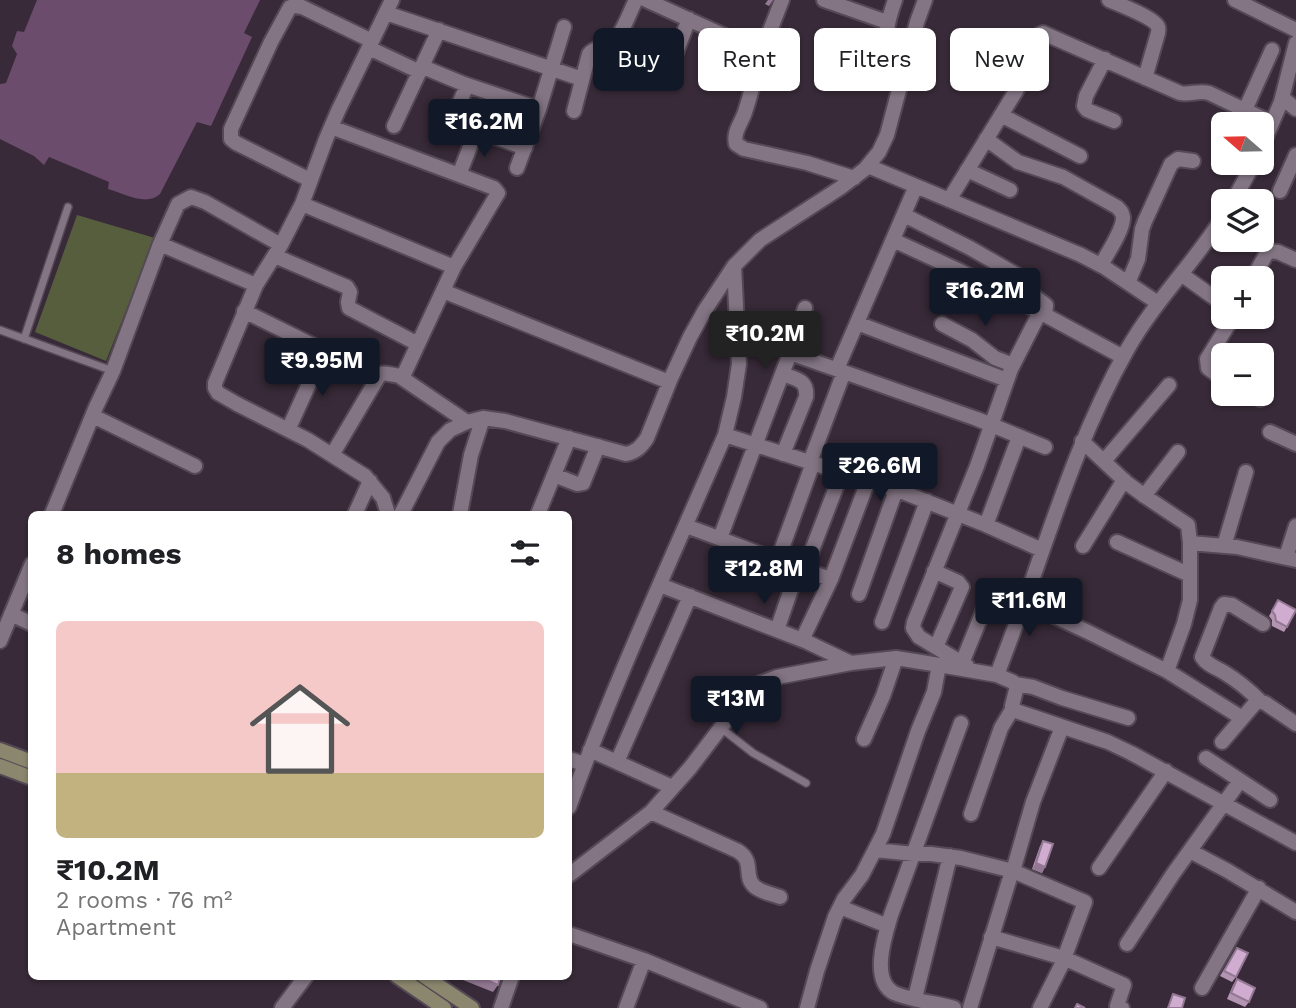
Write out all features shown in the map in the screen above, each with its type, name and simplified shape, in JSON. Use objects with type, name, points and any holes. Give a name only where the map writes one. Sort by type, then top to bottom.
[{"type":"street","points":[[574,111],[591,51],[611,44],[616,39],[636,0]]},
{"type":"street","points":[[646,0],[708,28]]},
{"type":"street","points":[[771,28],[782,0]]},
{"type":"street","points":[[824,0],[887,22]]},
{"type":"street","points":[[887,28],[895,0]]},
{"type":"street","points":[[915,28],[925,0]]},
{"type":"street","points":[[1109,0],[1147,18],[1158,27],[1145,78]]},
{"type":"street","points":[[1235,0],[1296,30]]},
{"type":"street","points":[[387,511],[383,498],[365,476],[309,440],[218,393],[215,388],[217,374],[244,311],[302,204],[331,127],[389,6],[439,30],[582,79]]},
{"type":"street","points":[[310,180],[232,139],[231,130],[290,7],[302,7],[370,45],[421,69],[539,109]]},
{"type":"street","points":[[684,32],[689,19]]},
{"type":"street","points":[[517,168],[539,109],[564,27]]},
{"type":"street","points":[[394,126],[439,30]]},
{"type":"street","points":[[949,200],[1016,91],[1040,33],[1046,33],[1180,93],[1209,93],[1249,112]]},
{"type":"street","points":[[1274,120],[1289,101],[1296,43]]},
{"type":"street","points":[[1245,110],[1272,50]]},
{"type":"street","points":[[1105,59],[1086,96],[1084,106],[1087,110],[1114,121]]},
{"type":"street","points":[[467,85],[454,120],[457,124],[525,148]]},
{"type":"street","points":[[751,91],[745,114],[734,136],[736,144],[744,149],[807,163],[854,178]]},
{"type":"street","points":[[403,511],[438,442],[450,430],[467,422],[483,418],[505,421],[626,454],[635,452],[647,438],[669,383],[705,310],[734,266],[760,240],[840,188],[868,166],[887,135],[899,91]]},
{"type":"street","points":[[1002,115],[1080,156]]},
{"type":"street","points":[[331,127],[494,188],[498,193],[454,267],[405,372],[399,376]]},
{"type":"street","points":[[459,175],[476,131]]},
{"type":"street","points":[[986,139],[1018,162],[1063,177],[1122,212],[1122,226],[1101,265]]},
{"type":"street","points":[[1280,191],[1296,155]]},
{"type":"street","points":[[1128,283],[1138,258],[1142,229],[1171,164],[1178,159],[1193,161]]},
{"type":"street","points":[[868,166],[1081,255],[1158,303]]},
{"type":"street","points":[[967,170],[1010,190]]},
{"type":"street","points":[[778,559],[857,323],[916,186]]},
{"type":"street","points":[[53,511],[113,371],[160,244],[178,204],[191,197],[205,202],[278,251],[346,287],[350,292],[349,308],[418,344]]},
{"type":"street","points":[[302,204],[454,267]]},
{"type":"street","points":[[904,215],[970,248],[1023,279],[1034,296],[1046,306],[1013,365],[977,466],[914,622],[913,628],[919,637],[968,667]]},
{"type":"street","points":[[997,675],[1082,441],[1123,357],[1145,320],[1211,233]]},
{"type":"street","points":[[893,240],[960,271],[1123,357]]},
{"type":"street","points":[[160,244],[256,285]]},
{"type":"street","points":[[1259,266],[1268,251],[1278,252],[1296,260]]},
{"type":"street","points":[[572,798],[584,764],[726,435],[738,364],[734,266]]},
{"type":"street","points":[[1181,274],[1211,295]]},
{"type":"street","points":[[443,291],[669,383]]},
{"type":"street","points":[[720,538],[805,308]]},
{"type":"street","points":[[244,311],[377,377]]},
{"type":"street","points":[[857,323],[1007,380]]},
{"type":"street","points":[[942,324],[972,340],[995,358],[1013,365]]},
{"type":"street","points":[[288,430],[324,351]]},
{"type":"street","points":[[790,353],[1045,447]]},
{"type":"street","points":[[1211,353],[1207,359],[1211,370]]},
{"type":"street","points":[[332,455],[377,377],[387,372],[399,376],[467,422]]},
{"type":"street","points":[[782,374],[802,382],[807,390],[783,454]]},
{"type":"street","points":[[1104,461],[1169,385]]},
{"type":"street","points":[[93,416],[195,466]]},
{"type":"street","points":[[461,511],[471,455],[483,418]]},
{"type":"street","points":[[1270,432],[1296,444]]},
{"type":"street","points":[[726,435],[896,489],[1042,550]]},
{"type":"street","points":[[539,511],[569,438]]},
{"type":"street","points":[[986,525],[1019,438]]},
{"type":"street","points":[[1082,441],[1144,496],[1188,525],[1190,600],[1167,671]]},
{"type":"street","points":[[554,475],[577,484],[583,483],[598,446]]},
{"type":"street","points":[[1144,496],[1178,452]]},
{"type":"street","points":[[777,630],[842,472]]},
{"type":"street","points":[[1224,546],[1246,472]]},
{"type":"street","points":[[1083,546],[1124,480]]},
{"type":"street","points":[[356,511],[370,481]]},
{"type":"street","points":[[802,640],[831,579],[868,481]]},
{"type":"street","points":[[859,594],[896,489]]},
{"type":"street","points":[[882,622],[927,501]]},
{"type":"street","points":[[686,526],[831,579]]},
{"type":"street","points":[[1190,543],[1224,546],[1291,559],[1296,526]]},
{"type":"street","points":[[1117,542],[1190,575]]},
{"type":"street","points":[[934,572],[958,582],[962,587],[936,647]]},
{"type":"street","points":[[0,641],[28,574]]},
{"type":"street","points":[[660,585],[802,640],[851,663]]},
{"type":"street","points":[[968,667],[991,592]]},
{"type":"street","points":[[617,762],[690,596]]},
{"type":"street","points":[[1024,602],[1167,671],[1242,718]]},
{"type":"street","points":[[1263,624],[1224,604],[1202,657],[1206,663],[1224,672],[1260,701],[1296,724]]},
{"type":"street","points":[[11,614],[28,622]]},
{"type":"street","points":[[864,739],[896,658]]},
{"type":"street","points":[[572,873],[651,812],[745,696],[761,683],[777,677],[851,663],[896,658],[968,667],[1128,718]]},
{"type":"street","points":[[807,1008],[840,907],[862,875],[883,834],[934,692],[939,665]]},
{"type":"street","points":[[971,814],[1001,728],[1013,708],[1017,689],[1015,684]]},
{"type":"street","points":[[1222,742],[1255,702],[1260,701]]},
{"type":"street","points":[[1013,708],[1108,743],[1166,771],[1296,843]]},
{"type":"street","points":[[954,1008],[893,992],[883,979],[881,963],[888,926],[961,723]]},
{"type":"street","points":[[970,1008],[1033,802],[1062,727]]},
{"type":"street","points":[[0,750],[28,760]]},
{"type":"street","points":[[590,750],[673,787]]},
{"type":"street","points":[[1206,758],[1270,800]]},
{"type":"street","points":[[572,760],[584,764]]},
{"type":"street","points":[[0,766],[28,776]]},
{"type":"street","points":[[1099,868],[1166,771]]},
{"type":"street","points":[[1127,944],[1240,780]]},
{"type":"street","points":[[651,812],[738,851],[746,858],[750,878],[755,887],[780,897]]},
{"type":"street","points":[[875,850],[950,856],[1012,871],[1085,902],[1055,980],[1040,1008]]},
{"type":"street","points":[[1189,852],[1259,888],[1296,912]]},
{"type":"street","points":[[915,998],[950,856]]},
{"type":"street","points":[[1202,988],[1259,888]]},
{"type":"street","points":[[840,907],[888,926]]},
{"type":"street","points":[[572,935],[644,960],[760,1008]]},
{"type":"street","points":[[991,937],[1064,958],[1124,985],[1117,1006],[1122,1008]]},
{"type":"street","points":[[626,1008],[644,960]]},
{"type":"street","points":[[282,1008],[303,980]]},
{"type":"street","points":[[403,980],[444,1008]]},
{"type":"street","points":[[430,980],[472,1008]]},
{"type":"street","points":[[502,1008],[511,980]]},
{"type":"lane","points":[[24,339],[68,207]]},
{"type":"lane","points":[[0,330],[113,371]]},
{"type":"lane","points":[[721,728],[753,753],[806,783]]},
{"type":"green space","points":[[77,215],[155,238],[106,361],[35,332]]},
{"type":"shaded area","points":[[37,0],[260,0],[244,33],[252,37],[211,126],[197,122],[160,194],[154,198],[141,199],[108,189],[109,182],[49,157],[44,165],[34,156],[0,139],[0,84],[6,83],[17,54],[12,46],[17,31],[24,32]]},
{"type":"building","points":[[1278,600],[1296,610],[1287,627],[1276,621],[1272,611]]},
{"type":"building","points":[[1043,841],[1053,844],[1045,867],[1036,863]]},
{"type":"building","points":[[1237,948],[1248,953],[1236,977],[1224,971]]},
{"type":"building","points":[[1237,979],[1255,988],[1249,1002],[1231,993]]},
{"type":"building","points":[[487,980],[500,980],[498,985]]},
{"type":"building","points":[[1173,994],[1185,998],[1182,1008],[1168,1008]]}]
